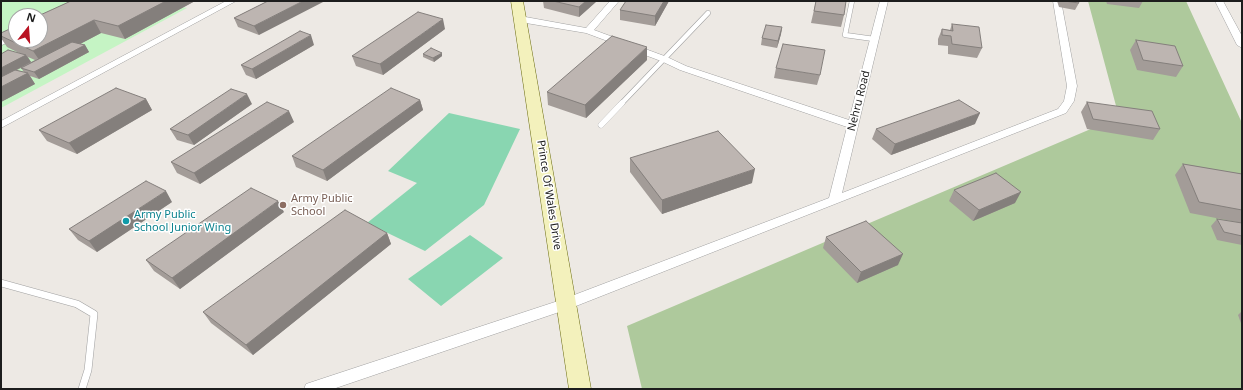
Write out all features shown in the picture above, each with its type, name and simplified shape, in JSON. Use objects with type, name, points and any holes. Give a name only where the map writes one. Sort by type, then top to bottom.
[{"type":"main road","name":"Prince Of Wales Drive","points":[[517,1],[580,389]]},
{"type":"street","points":[[588,31],[615,1]]},
{"type":"street","name":"Nehru Road","points":[[834,201],[884,1]]},
{"type":"street","points":[[312,389],[566,304],[1062,111],[1069,101],[1072,86],[1056,1]]},
{"type":"street","points":[[1219,1],[1242,45]]},
{"type":"street","points":[[1,125],[228,2]]},
{"type":"street","points":[[520,19],[588,31],[664,59],[683,68],[853,125]]},
{"type":"lane","points":[[852,1],[845,35],[874,39]]},
{"type":"lane","points":[[601,125],[708,13]]},
{"type":"lane","points":[[1,283],[77,304],[94,314],[88,370],[82,389]]},
{"type":"green space","points":[[1,1],[156,1],[187,8],[1,108]]},
{"type":"green space","points":[[1088,1],[1186,1],[1242,123],[1242,389],[642,389],[627,326],[1119,117]]},
{"type":"green space","points":[[449,113],[520,129],[484,205],[425,251],[367,223],[417,183],[388,171]]},
{"type":"green space","points":[[470,235],[503,258],[441,306],[408,279]]},
{"type":"building","points":[[71,1],[166,1],[118,26],[94,20],[48,43],[48,11]]},
{"type":"building","points":[[268,1],[303,1],[254,26],[234,18]]},
{"type":"building","points":[[553,1],[586,1],[579,7]]},
{"type":"building","points":[[626,1],[664,1],[655,16],[620,10]]},
{"type":"building","points":[[816,1],[846,1],[844,15],[814,11]]},
{"type":"building","points":[[1064,1],[1078,1],[1079,3]]},
{"type":"building","points":[[418,12],[443,19],[380,64],[352,56]]},
{"type":"building","points":[[952,24],[979,27],[982,48],[952,44],[951,36],[942,35],[942,29],[953,31]]},
{"type":"building","points":[[766,25],[782,27],[778,41],[762,38]]},
{"type":"building","points":[[8,30],[8,39],[1,36],[1,33]]},
{"type":"building","points":[[300,31],[311,35],[252,69],[241,65]]},
{"type":"building","points":[[612,36],[647,47],[585,105],[547,92]]},
{"type":"building","points":[[1136,40],[1175,46],[1183,66],[1143,60]]},
{"type":"building","points":[[72,42],[85,45],[34,72],[21,68]]},
{"type":"building","points":[[783,44],[825,50],[820,75],[776,68]]},
{"type":"building","points":[[27,48],[39,48],[33,51]]},
{"type":"building","points":[[431,48],[442,53],[433,58],[423,54]]},
{"type":"building","points":[[8,50],[26,55],[1,68],[1,54]]},
{"type":"building","points":[[15,70],[28,73],[1,87],[1,77]]},
{"type":"building","points":[[116,88],[146,99],[69,143],[39,130]]},
{"type":"building","points":[[391,88],[420,100],[323,170],[292,156]]},
{"type":"building","points":[[231,89],[247,94],[188,135],[170,129]]},
{"type":"building","points":[[959,100],[980,113],[895,144],[876,129]]},
{"type":"building","points":[[267,102],[289,111],[194,173],[171,162]]},
{"type":"building","points":[[1087,102],[1152,111],[1160,129],[1093,119]]},
{"type":"building","points":[[718,131],[755,169],[662,200],[630,158]]},
{"type":"building","points":[[1183,164],[1242,174],[1242,210],[1199,202]]},
{"type":"building","points":[[996,173],[1021,192],[979,210],[954,190]]},
{"type":"building","points":[[146,181],[166,191],[89,241],[69,229]]},
{"type":"building","points":[[251,188],[278,201],[172,278],[146,260]]},
{"type":"building","points":[[345,210],[387,233],[246,345],[203,312]]},
{"type":"building","points":[[1217,219],[1242,223],[1242,236],[1224,232]]},
{"type":"building","points":[[866,221],[903,254],[861,272],[826,237]]},
{"type":"place","name":"Army Public School","points":[[283,205]]},
{"type":"place","name":"Army Public School Junior Wing","points":[[126,221]]}]
